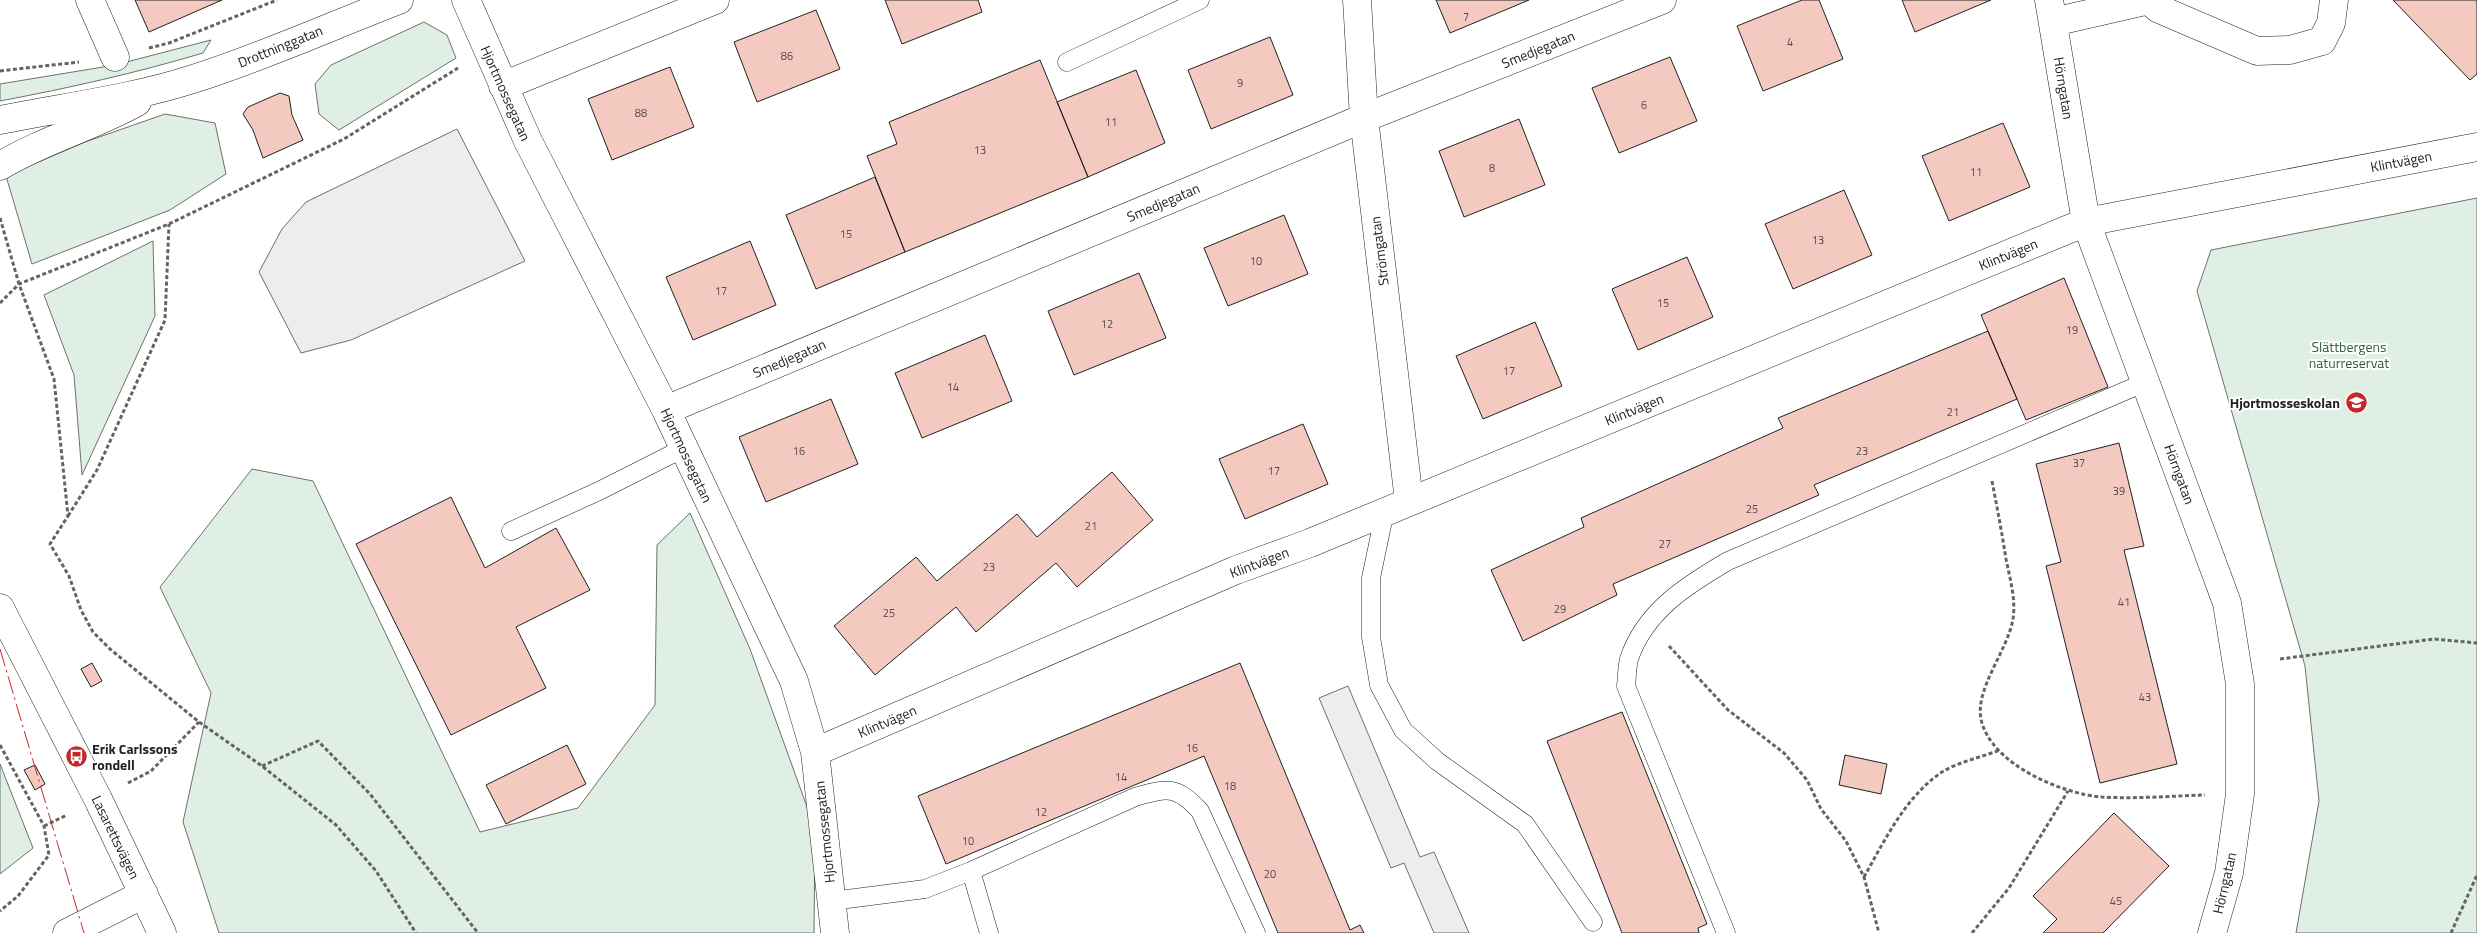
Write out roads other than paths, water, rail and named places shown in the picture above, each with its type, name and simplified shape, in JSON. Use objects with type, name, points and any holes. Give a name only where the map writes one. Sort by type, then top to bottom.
[{"type":"street","points":[[90,0],[115,57]]},
{"type":"street","name":"Drottninggatan","points":[[0,120],[160,89],[243,62],[399,0]]},
{"type":"street","name":"Hjortmossegatan","points":[[466,0],[528,141],[666,410],[794,682],[815,752],[835,933]]},
{"type":"street","points":[[503,86],[715,0]]},
{"type":"street","name":"Strömgatan","points":[[1357,0],[1364,118],[1397,506]]},
{"type":"street","name":"Smedjegatan","points":[[666,410],[1364,118],[1662,0]]},
{"type":"street","name":"Hörngatan","points":[[2212,933],[2229,873],[2240,794],[2240,684],[2227,604],[2086,222],[2051,11],[2148,0],[2159,9],[2257,51],[2290,50],[2322,41],[2331,23],[2334,0]]},
{"type":"street","name":"Drottninggatan","points":[[0,166],[28,149],[111,117],[160,89]]},
{"type":"street","name":"Klintvägen","points":[[815,752],[1236,570],[1310,543],[2086,222],[2477,147]]},
{"type":"street","name":"Lasarettsvägen","points":[[0,608],[98,799],[162,933]]},
{"type":"street","points":[[67,933],[144,894]]},
{"type":"lane","points":[[1066,62],[1200,0]]},
{"type":"lane","points":[[1726,933],[1626,686],[1629,660],[1642,631],[1648,623],[1663,606],[1688,585],[1728,561],[2146,382]]},
{"type":"lane","points":[[511,530],[599,491],[684,448]]},
{"type":"lane","points":[[1397,506],[1371,578],[1371,637],[1379,685],[1404,730],[1437,761],[1525,824],[1593,922]]},
{"type":"lane","points":[[832,901],[925,889],[971,871],[1135,796],[1162,790],[1185,795],[1200,811],[1256,933]]},
{"type":"lane","points":[[971,871],[989,933]]},
{"type":"place","name":"Hjortmosseskolan","points":[[2356,402]]},
{"type":"place","name":"Erik Carlssons rondell","points":[[76,756]]},
{"type":"park label","name":"Slättbergens naturreservat","points":[[2349,354]]}]
